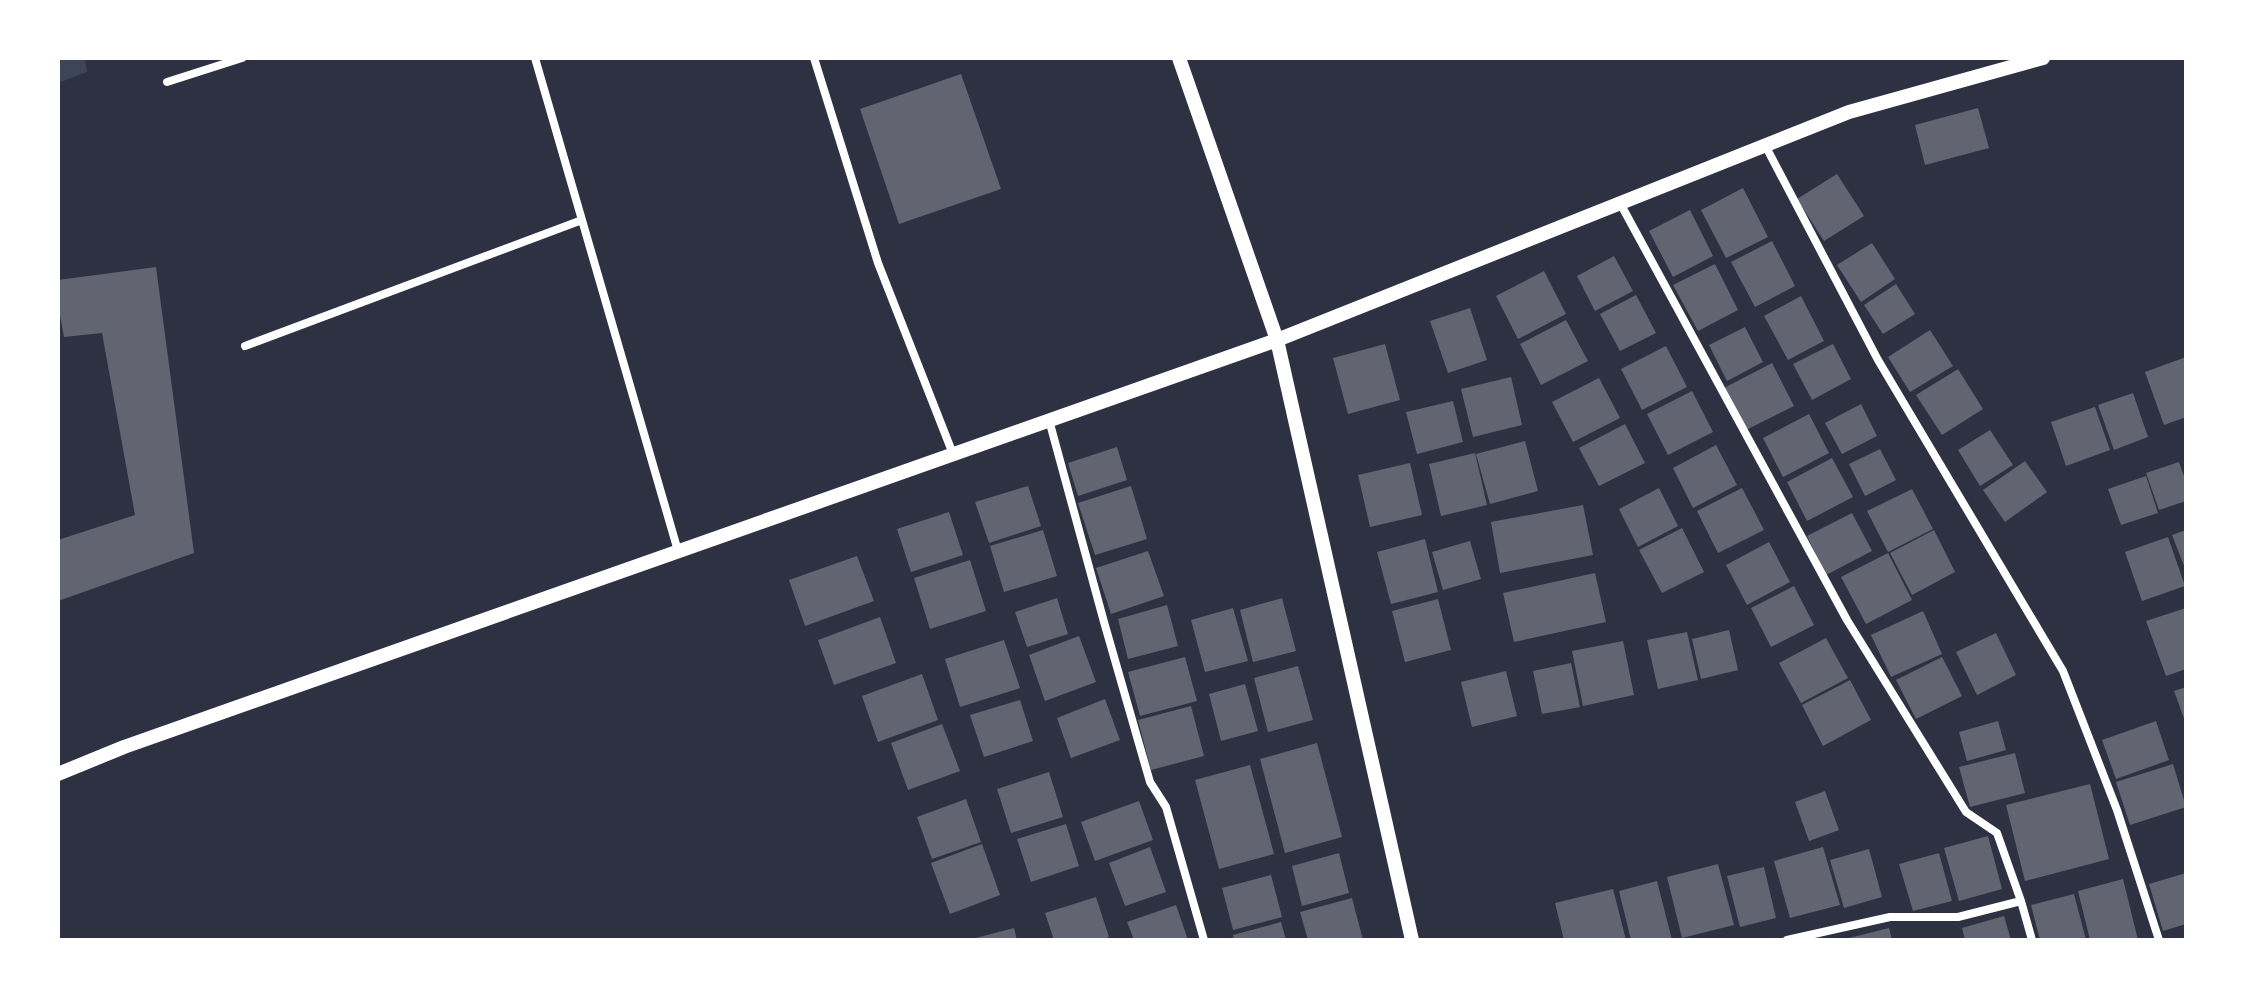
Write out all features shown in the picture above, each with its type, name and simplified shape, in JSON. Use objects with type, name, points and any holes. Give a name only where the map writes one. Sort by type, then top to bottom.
[{"type":"street","points":[[167,82],[242,58]]},
{"type":"street","points":[[535,58],[678,551]]},
{"type":"street","points":[[814,58],[878,263],[953,454]]},
{"type":"street","points":[[1179,58],[1277,340],[1412,940]]},
{"type":"street","points":[[58,774],[139,741],[1277,340],[1849,112],[2043,58]]},
{"type":"street","points":[[1765,145],[1878,360],[2063,671],[2117,810],[2159,940]]},
{"type":"street","points":[[1620,203],[1847,620],[1966,812],[1997,833],[2032,940]]},
{"type":"street","points":[[245,346],[582,220]]},
{"type":"street","points":[[1049,420],[1150,782],[1166,807],[1204,940]]},
{"type":"street","points":[[1787,940],[1890,917],[1958,917],[2021,901]]},
{"type":"shaded area","points":[[58,58],[85,58],[87,72],[58,83]]},
{"type":"building","points":[[961,74],[1001,189],[899,224],[860,109]]},
{"type":"building","points":[[1978,108],[1989,148],[1925,165],[1915,125]]},
{"type":"building","points":[[1837,174],[1864,216],[1824,241],[1797,199]]},
{"type":"building","points":[[1743,188],[1768,237],[1726,258],[1701,210]]},
{"type":"building","points":[[1690,210],[1713,256],[1673,277],[1649,231]]},
{"type":"building","points":[[1772,241],[1795,286],[1755,307],[1731,262]]},
{"type":"building","points":[[1872,243],[1895,279],[1861,302],[1837,265]]},
{"type":"building","points":[[1614,256],[1633,291],[1595,311],[1577,276]]},
{"type":"building","points":[[1715,264],[1738,310],[1698,331],[1673,285]]},
{"type":"building","points":[[156,267],[194,553],[58,601],[58,540],[135,515],[102,333],[64,337],[58,305],[58,280]]},
{"type":"building","points":[[1544,271],[1566,314],[1518,339],[1496,296]]},
{"type":"building","points":[[1896,284],[1915,314],[1883,334],[1864,305]]},
{"type":"building","points":[[1636,295],[1656,333],[1620,351],[1600,314]]},
{"type":"building","points":[[1801,296],[1824,341],[1788,360],[1764,316]]},
{"type":"building","points":[[1470,308],[1487,360],[1448,373],[1430,321]]},
{"type":"building","points":[[1566,320],[1588,361],[1541,385],[1520,344]]},
{"type":"building","points":[[1745,327],[1763,362],[1727,381],[1709,345]]},
{"type":"building","points":[[1930,330],[1953,366],[1910,392],[1888,357]]},
{"type":"building","points":[[1385,344],[1400,400],[1348,414],[1333,358]]},
{"type":"building","points":[[1833,344],[1851,379],[1812,400],[1793,364]]},
{"type":"building","points":[[1666,346],[1687,387],[1642,410],[1621,369]]},
{"type":"building","points":[[2186,357],[2186,417],[2164,425],[2145,372]]},
{"type":"building","points":[[1772,363],[1794,406],[1746,430],[1724,388]]},
{"type":"building","points":[[1958,369],[1983,409],[1942,435],[1916,395]]},
{"type":"building","points":[[1511,377],[1522,425],[1473,437],[1461,389]]},
{"type":"building","points":[[1599,378],[1620,418],[1573,442],[1552,402]]},
{"type":"building","points":[[1692,391],[1713,432],[1668,455],[1647,414]]},
{"type":"building","points":[[2133,393],[2148,437],[2114,450],[2098,405]]},
{"type":"building","points":[[1453,401],[1463,442],[1417,454],[1406,412]]},
{"type":"building","points":[[1861,404],[1877,436],[1842,454],[1825,423]]},
{"type":"building","points":[[2095,407],[2110,450],[2066,466],[2051,422]]},
{"type":"building","points":[[1809,414],[1829,453],[1783,477],[1763,438]]},
{"type":"building","points":[[1625,424],[1645,463],[1599,486],[1579,448]]},
{"type":"building","points":[[1990,430],[2013,465],[1980,486],[1958,450]]},
{"type":"building","points":[[1525,441],[1538,491],[1490,504],[1476,454]]},
{"type":"building","points":[[1716,445],[1737,485],[1693,508],[1673,468]]},
{"type":"building","points":[[1117,447],[1127,480],[1078,496],[1068,463]]},
{"type":"building","points":[[1880,449],[1896,480],[1865,496],[1849,464]]},
{"type":"building","points":[[1475,453],[1487,505],[1441,516],[1429,464]]},
{"type":"building","points":[[1832,458],[1853,497],[1807,521],[1787,482]]},
{"type":"building","points":[[2025,461],[2047,492],[2005,522],[1983,490]]},
{"type":"building","points":[[2179,462],[2186,482],[2186,501],[2159,510],[2146,473]]},
{"type":"building","points":[[1410,463],[1422,515],[1370,527],[1358,475]]},
{"type":"building","points":[[2146,476],[2158,513],[2121,525],[2108,489]]},
{"type":"building","points":[[1028,486],[1041,526],[989,543],[975,502]]},
{"type":"building","points":[[1131,486],[1147,539],[1095,555],[1078,503]]},
{"type":"building","points":[[1659,488],[1678,526],[1638,547],[1619,509]]},
{"type":"building","points":[[1742,488],[1764,530],[1718,553],[1697,511]]},
{"type":"building","points":[[1912,489],[1933,529],[1888,552],[1867,511]]},
{"type":"building","points":[[1583,505],[1593,555],[1500,573],[1491,522]]},
{"type":"building","points":[[949,512],[963,555],[911,572],[897,529]]},
{"type":"building","points":[[1852,513],[1872,551],[1826,575],[1807,536]]},
{"type":"building","points":[[1682,528],[1704,572],[1662,593],[1639,550]]},
{"type":"building","points":[[1043,530],[1057,576],[1004,592],[990,546]]},
{"type":"building","points":[[1934,530],[1955,572],[1912,595],[1890,553]]},
{"type":"building","points":[[2186,530],[2186,571],[2172,535]]},
{"type":"building","points":[[2168,537],[2185,586],[2142,601],[2125,552]]},
{"type":"building","points":[[1425,539],[1438,592],[1391,604],[1377,552]]},
{"type":"building","points":[[1470,541],[1481,579],[1443,590],[1432,552]]},
{"type":"building","points":[[1769,542],[1790,582],[1747,605],[1726,565]]},
{"type":"building","points":[[1148,551],[1164,596],[1111,614],[1096,568]]},
{"type":"building","points":[[1888,553],[1912,600],[1866,624],[1841,577]]},
{"type":"building","points":[[857,556],[874,601],[805,626],[789,580]]},
{"type":"building","points":[[970,560],[986,611],[930,629],[914,578]]},
{"type":"building","points":[[1595,573],[1606,622],[1514,642],[1503,593]]},
{"type":"building","points":[[1794,586],[1814,625],[1771,647],[1751,608]]},
{"type":"building","points":[[1057,598],[1068,634],[1027,647],[1015,612]]},
{"type":"building","points":[[1282,598],[1296,651],[1253,662],[1240,610]]},
{"type":"building","points":[[1438,599],[1451,650],[1405,662],[1392,611]]},
{"type":"building","points":[[1167,605],[1178,646],[1128,659],[1118,619]]},
{"type":"building","points":[[1233,608],[1248,661],[1205,672],[1191,620]]},
{"type":"building","points":[[2186,608],[2186,669],[2166,676],[2146,621]]},
{"type":"building","points":[[1923,611],[1942,654],[1891,677],[1871,635]]},
{"type":"building","points":[[880,617],[896,663],[834,685],[818,640]]},
{"type":"building","points":[[1729,630],[1738,670],[1701,679],[1692,639]]},
{"type":"building","points":[[1687,632],[1698,680],[1658,689],[1647,640]]},
{"type":"building","points":[[1996,633],[2016,675],[1977,695],[1956,652]]},
{"type":"building","points":[[1079,636],[1096,682],[1045,701],[1029,655]]},
{"type":"building","points":[[1826,638],[1848,678],[1801,703],[1779,663]]},
{"type":"building","points":[[1004,640],[1020,688],[960,707],[945,659]]},
{"type":"building","points":[[1623,641],[1634,695],[1583,706],[1572,651]]},
{"type":"building","points":[[1185,657],[1197,701],[1140,716],[1128,672]]},
{"type":"building","points":[[1942,657],[1962,696],[1916,719],[1896,680]]},
{"type":"building","points":[[1571,663],[1580,707],[1542,714],[1533,671]]},
{"type":"building","points":[[1298,666],[1313,720],[1268,732],[1254,678]]},
{"type":"building","points":[[1506,671],[1517,716],[1472,727],[1461,682]]},
{"type":"building","points":[[922,674],[938,720],[878,742],[862,696]]},
{"type":"building","points":[[1850,680],[1871,720],[1823,746],[1802,705]]},
{"type":"building","points":[[1245,684],[1258,731],[1221,741],[1209,694]]},
{"type":"building","points":[[2186,687],[2186,724],[2174,691]]},
{"type":"building","points":[[1105,699],[1120,740],[1071,758],[1057,718]]},
{"type":"building","points":[[1020,700],[1033,741],[984,757],[970,715]]},
{"type":"building","points":[[1191,706],[1204,756],[1151,770],[1138,720]]},
{"type":"building","points":[[1998,721],[2006,750],[1967,761],[1959,732]]},
{"type":"building","points":[[2156,721],[2169,760],[2116,779],[2102,740]]},
{"type":"building","points":[[942,724],[960,771],[908,790],[891,743]]},
{"type":"building","points":[[1317,743],[1342,837],[1285,853],[1260,759]]},
{"type":"building","points":[[2015,753],[2025,793],[1970,807],[1959,767]]},
{"type":"building","points":[[2173,764],[2186,807],[2130,825],[2116,782]]},
{"type":"building","points":[[1250,765],[1274,854],[1219,869],[1195,780]]},
{"type":"building","points":[[1049,772],[1063,817],[1011,833],[997,789]]},
{"type":"building","points":[[2090,784],[2109,859],[2025,881],[2006,805]]},
{"type":"building","points":[[1825,791],[1839,830],[1809,841],[1795,802]]},
{"type":"building","points":[[966,799],[981,842],[932,859],[917,817]]},
{"type":"building","points":[[1139,801],[1153,840],[1095,861],[1081,822]]},
{"type":"building","points":[[1066,824],[1079,866],[1031,882],[1017,839]]},
{"type":"building","points":[[1988,836],[2002,889],[1959,901],[1944,848]]},
{"type":"building","points":[[982,844],[1000,895],[950,914],[931,863]]},
{"type":"building","points":[[1150,847],[1166,892],[1125,906],[1109,863]]},
{"type":"building","points":[[1823,847],[1840,905],[1790,918],[1774,861]]},
{"type":"building","points":[[1869,849],[1882,897],[1844,908],[1830,860]]},
{"type":"building","points":[[1339,853],[1349,893],[1302,906],[1292,866]]},
{"type":"building","points":[[1939,853],[1952,901],[1913,911],[1899,864]]},
{"type":"building","points":[[1718,864],[1734,925],[1682,938],[1667,877]]},
{"type":"building","points":[[1764,867],[1776,918],[1740,927],[1727,876]]},
{"type":"building","points":[[2186,873],[2186,924],[2163,931],[2149,884]]},
{"type":"building","points":[[1271,875],[1282,917],[1233,930],[1222,888]]},
{"type":"building","points":[[2123,879],[2138,940],[2090,940],[2078,891]]},
{"type":"building","points":[[1657,881],[1672,940],[1631,940],[1619,891]]},
{"type":"building","points":[[1613,889],[1626,940],[1564,940],[1555,903]]},
{"type":"building","points":[[2074,894],[2086,940],[2040,940],[2031,905]]},
{"type":"building","points":[[1096,897],[1109,937],[1101,940],[1054,940],[1045,913]]},
{"type":"building","points":[[1352,898],[1363,940],[1308,940],[1300,912]]},
{"type":"building","points":[[1176,905],[1188,940],[1134,940],[1127,922]]},
{"type":"building","points":[[2004,916],[2011,940],[1965,940],[1962,928]]},
{"type":"building","points":[[1281,922],[1286,940],[1234,940],[1233,935]]},
{"type":"building","points":[[1014,928],[1017,940],[972,940],[972,939]]},
{"type":"building","points":[[1889,928],[1892,940],[1845,939]]}]
